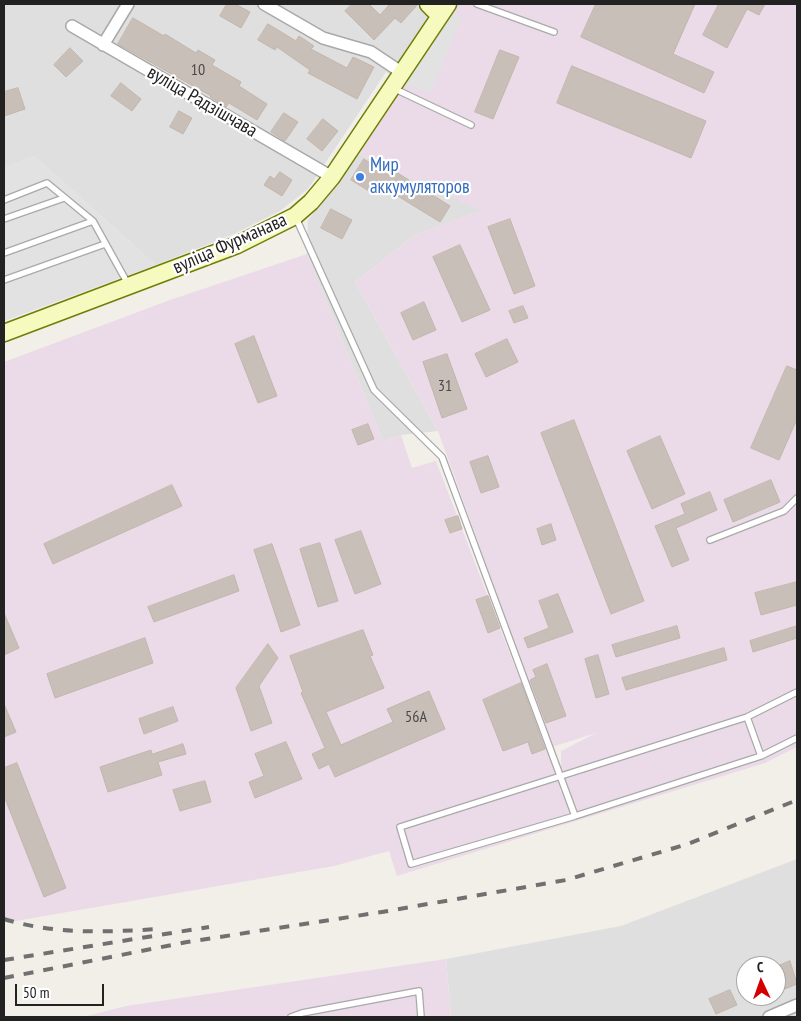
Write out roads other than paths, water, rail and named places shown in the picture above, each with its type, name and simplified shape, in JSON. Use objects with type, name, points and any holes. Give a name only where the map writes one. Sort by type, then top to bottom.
[{"type":"street","points":[[103,44],[128,4]]},
{"type":"street","points":[[264,4],[323,38],[371,52],[402,72]]},
{"type":"street","name":"вуліца Фурманава","points":[[4,333],[237,245],[295,216],[311,202],[332,177],[402,72],[439,8]]},
{"type":"street","name":"вуліца Радзішчава","points":[[72,26],[332,177]]},
{"type":"street","points":[[769,1017],[797,1004]]},
{"type":"lane","points":[[477,4],[554,32]]},
{"type":"lane","points":[[391,87],[471,125]]},
{"type":"lane","points":[[4,200],[47,183],[93,221],[130,287]]},
{"type":"lane","points":[[4,219],[64,198]]},
{"type":"lane","points":[[295,216],[374,390],[442,458],[576,816]]},
{"type":"lane","points":[[4,253],[93,221]]},
{"type":"lane","points":[[4,280],[105,244]]},
{"type":"lane","points":[[710,540],[784,511],[797,498]]},
{"type":"lane","points":[[797,692],[747,717],[400,827],[411,864],[576,816],[761,756],[797,738]]},
{"type":"lane","points":[[747,717],[761,756]]},
{"type":"lane","points":[[291,1017],[302,1013],[419,991],[421,1017]]},
{"type":"railway","points":[[4,978],[187,942],[382,912],[566,880],[688,844],[797,800]]},
{"type":"railway","points":[[4,919],[43,928],[62,930],[159,929]]},
{"type":"railway","points":[[4,960],[209,927]]},
{"type":"place","name":"Мир аккумуляторов","points":[[360,177]]}]
